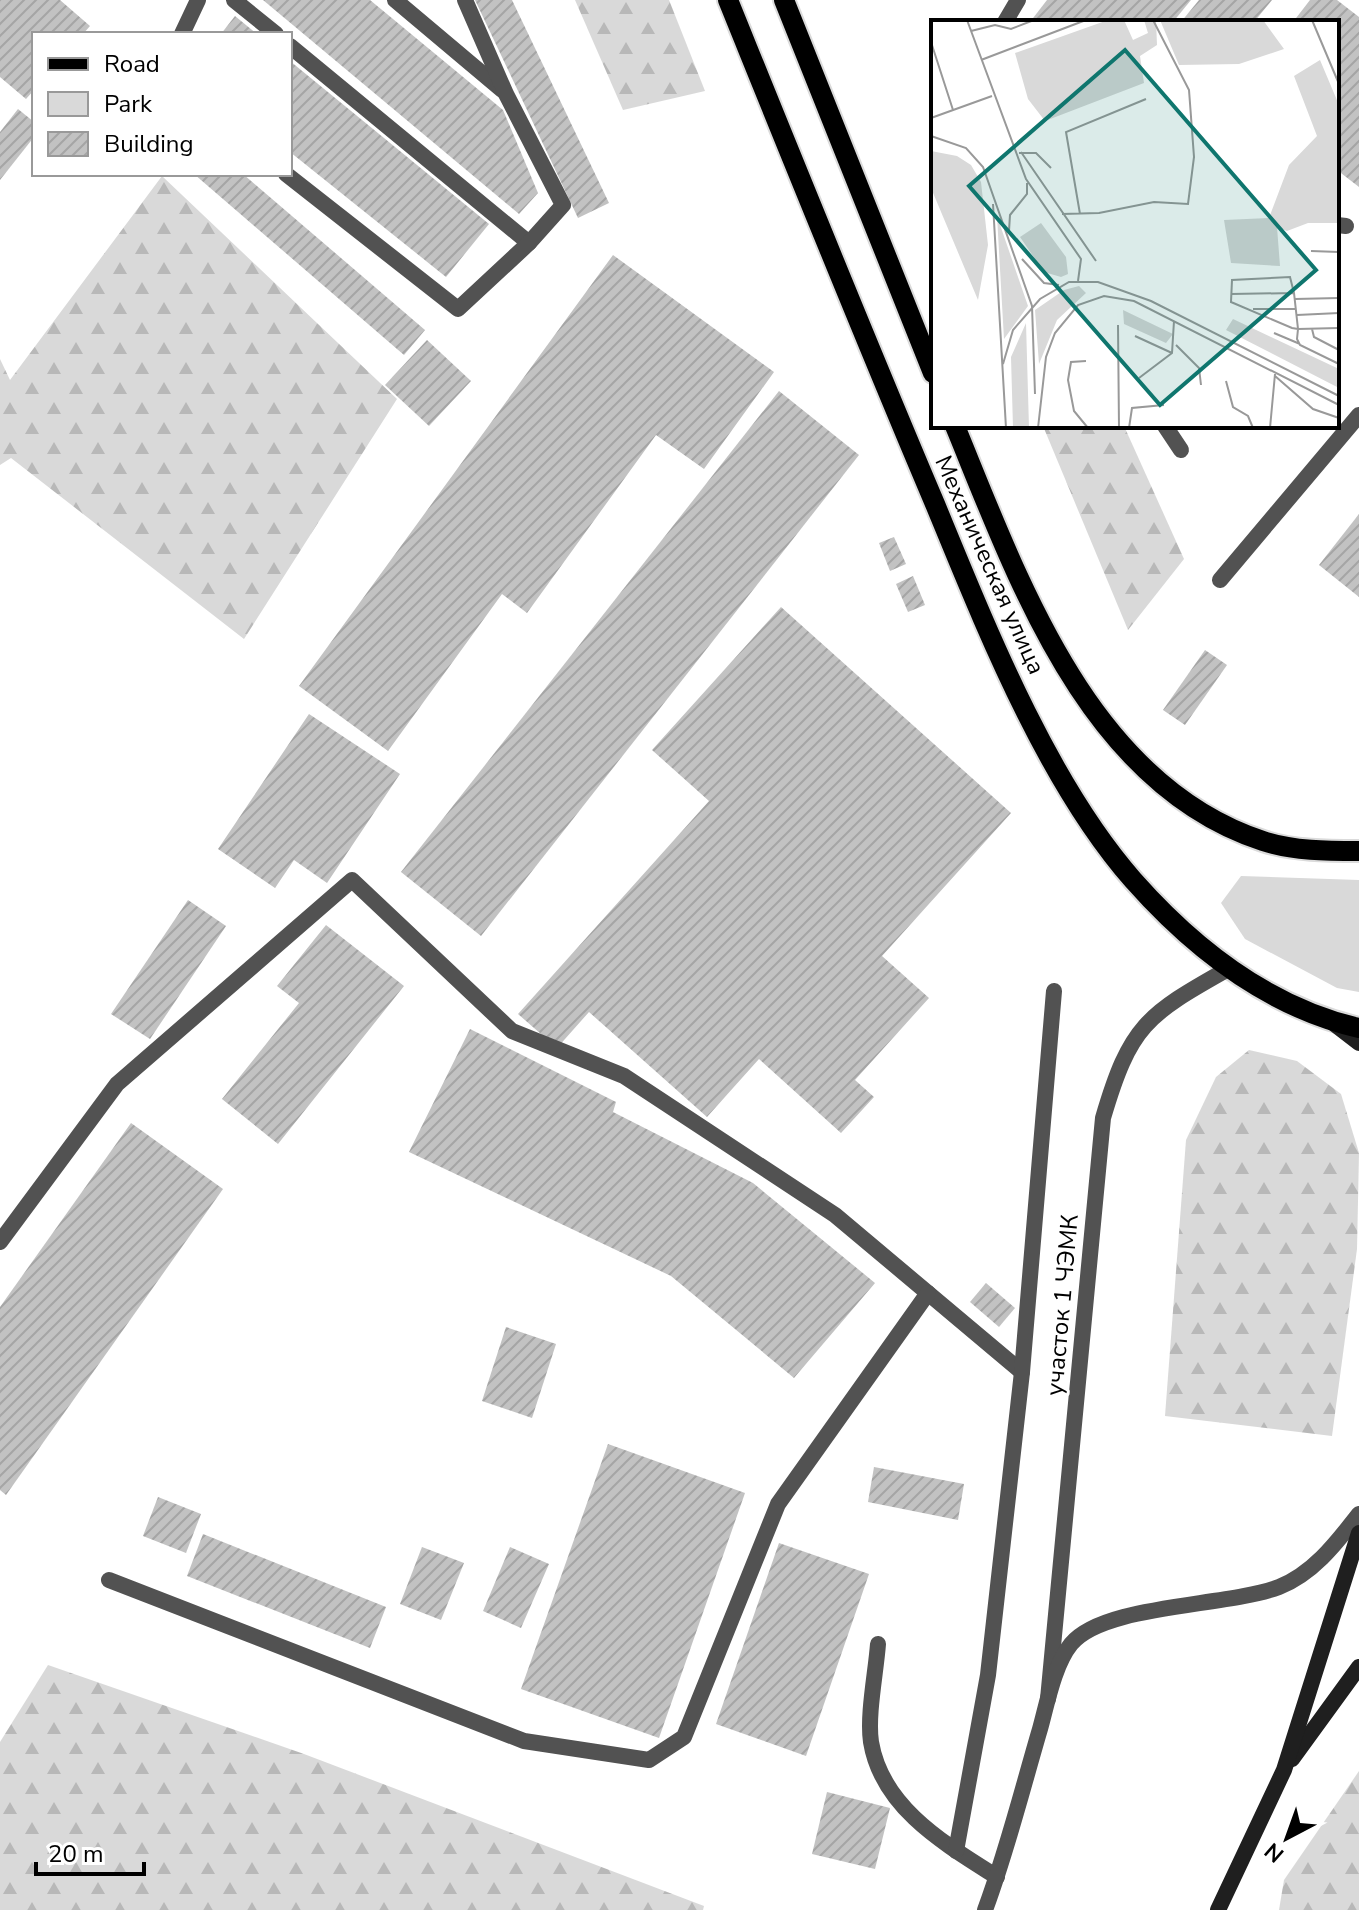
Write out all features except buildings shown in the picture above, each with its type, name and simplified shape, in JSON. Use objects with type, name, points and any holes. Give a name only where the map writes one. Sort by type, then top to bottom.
[{"type":"main road","name":"Механическая улица","points":[[728,0],[881,376],[1031,722],[1087,817],[1131,878],[1179,928],[1228,969],[1277,1000],[1332,1022],[1359,1028]]},
{"type":"main road","points":[[784,0],[931,361]]},
{"type":"main road","name":"Механическая улица","points":[[956,428],[1041,627],[1063,668],[1121,742],[1162,783],[1209,817],[1264,842],[1359,851]]},
{"type":"main road","points":[[1332,1022],[1359,1043]]},
{"type":"main road","points":[[1218,1910],[1284,1770],[1359,1533]]},
{"type":"main road","points":[[1284,1770],[1359,1667]]},
{"type":"street","points":[[183,32],[198,0]]},
{"type":"street","points":[[234,0],[274,32]]},
{"type":"street","points":[[395,0],[506,94]]},
{"type":"street","points":[[289,176],[458,309],[529,243],[563,205],[506,94],[465,0]]},
{"type":"street","points":[[1006,20],[1018,0]]},
{"type":"street","points":[[292,48],[529,243]]},
{"type":"street","points":[[1220,580],[1359,415]]},
{"type":"street","points":[[1166,428],[1181,450]]},
{"type":"street","points":[[0,1242],[117,1084],[352,880],[512,1031],[624,1076],[835,1215],[1022,1372]]},
{"type":"street","name":"участок 1 ЧЭМК","points":[[1048,1699],[1103,1118],[1119,1062],[1139,1031],[1168,1003],[1228,969]]},
{"type":"street","points":[[956,1851],[988,1675],[1022,1372],[1054,991]]},
{"type":"street","points":[[109,1580],[524,1741],[649,1760],[684,1737],[778,1504],[928,1293]]},
{"type":"street","name":"участок 1 ЧЭМК","points":[[985,1910],[1048,1699],[1068,1647],[1084,1630],[1107,1620],[1202,1605],[1280,1586],[1323,1559],[1359,1514]]},
{"type":"street","points":[[878,1644],[871,1740],[883,1783],[913,1817],[956,1851],[997,1877]]},
{"type":"green space","points":[[575,0],[669,0],[705,91],[623,110]]},
{"type":"green space","points":[[162,176],[397,399],[244,639],[11,458],[0,465],[0,359],[10,380]]},
{"type":"green space","points":[[1044,428],[1125,428],[1184,559],[1128,630]]},
{"type":"green space","points":[[1241,876],[1359,880],[1359,992],[1337,988],[1245,939],[1221,903]]},
{"type":"green space","points":[[1249,1050],[1297,1061],[1341,1094],[1359,1153],[1357,1249],[1332,1436],[1165,1416],[1186,1140],[1216,1077]]},
{"type":"green space","points":[[48,1665],[304,1754],[704,1906],[703,1910],[0,1910],[0,1742]]},
{"type":"green space","points":[[1359,1771],[1359,1910],[1279,1910],[1284,1880]]}]
